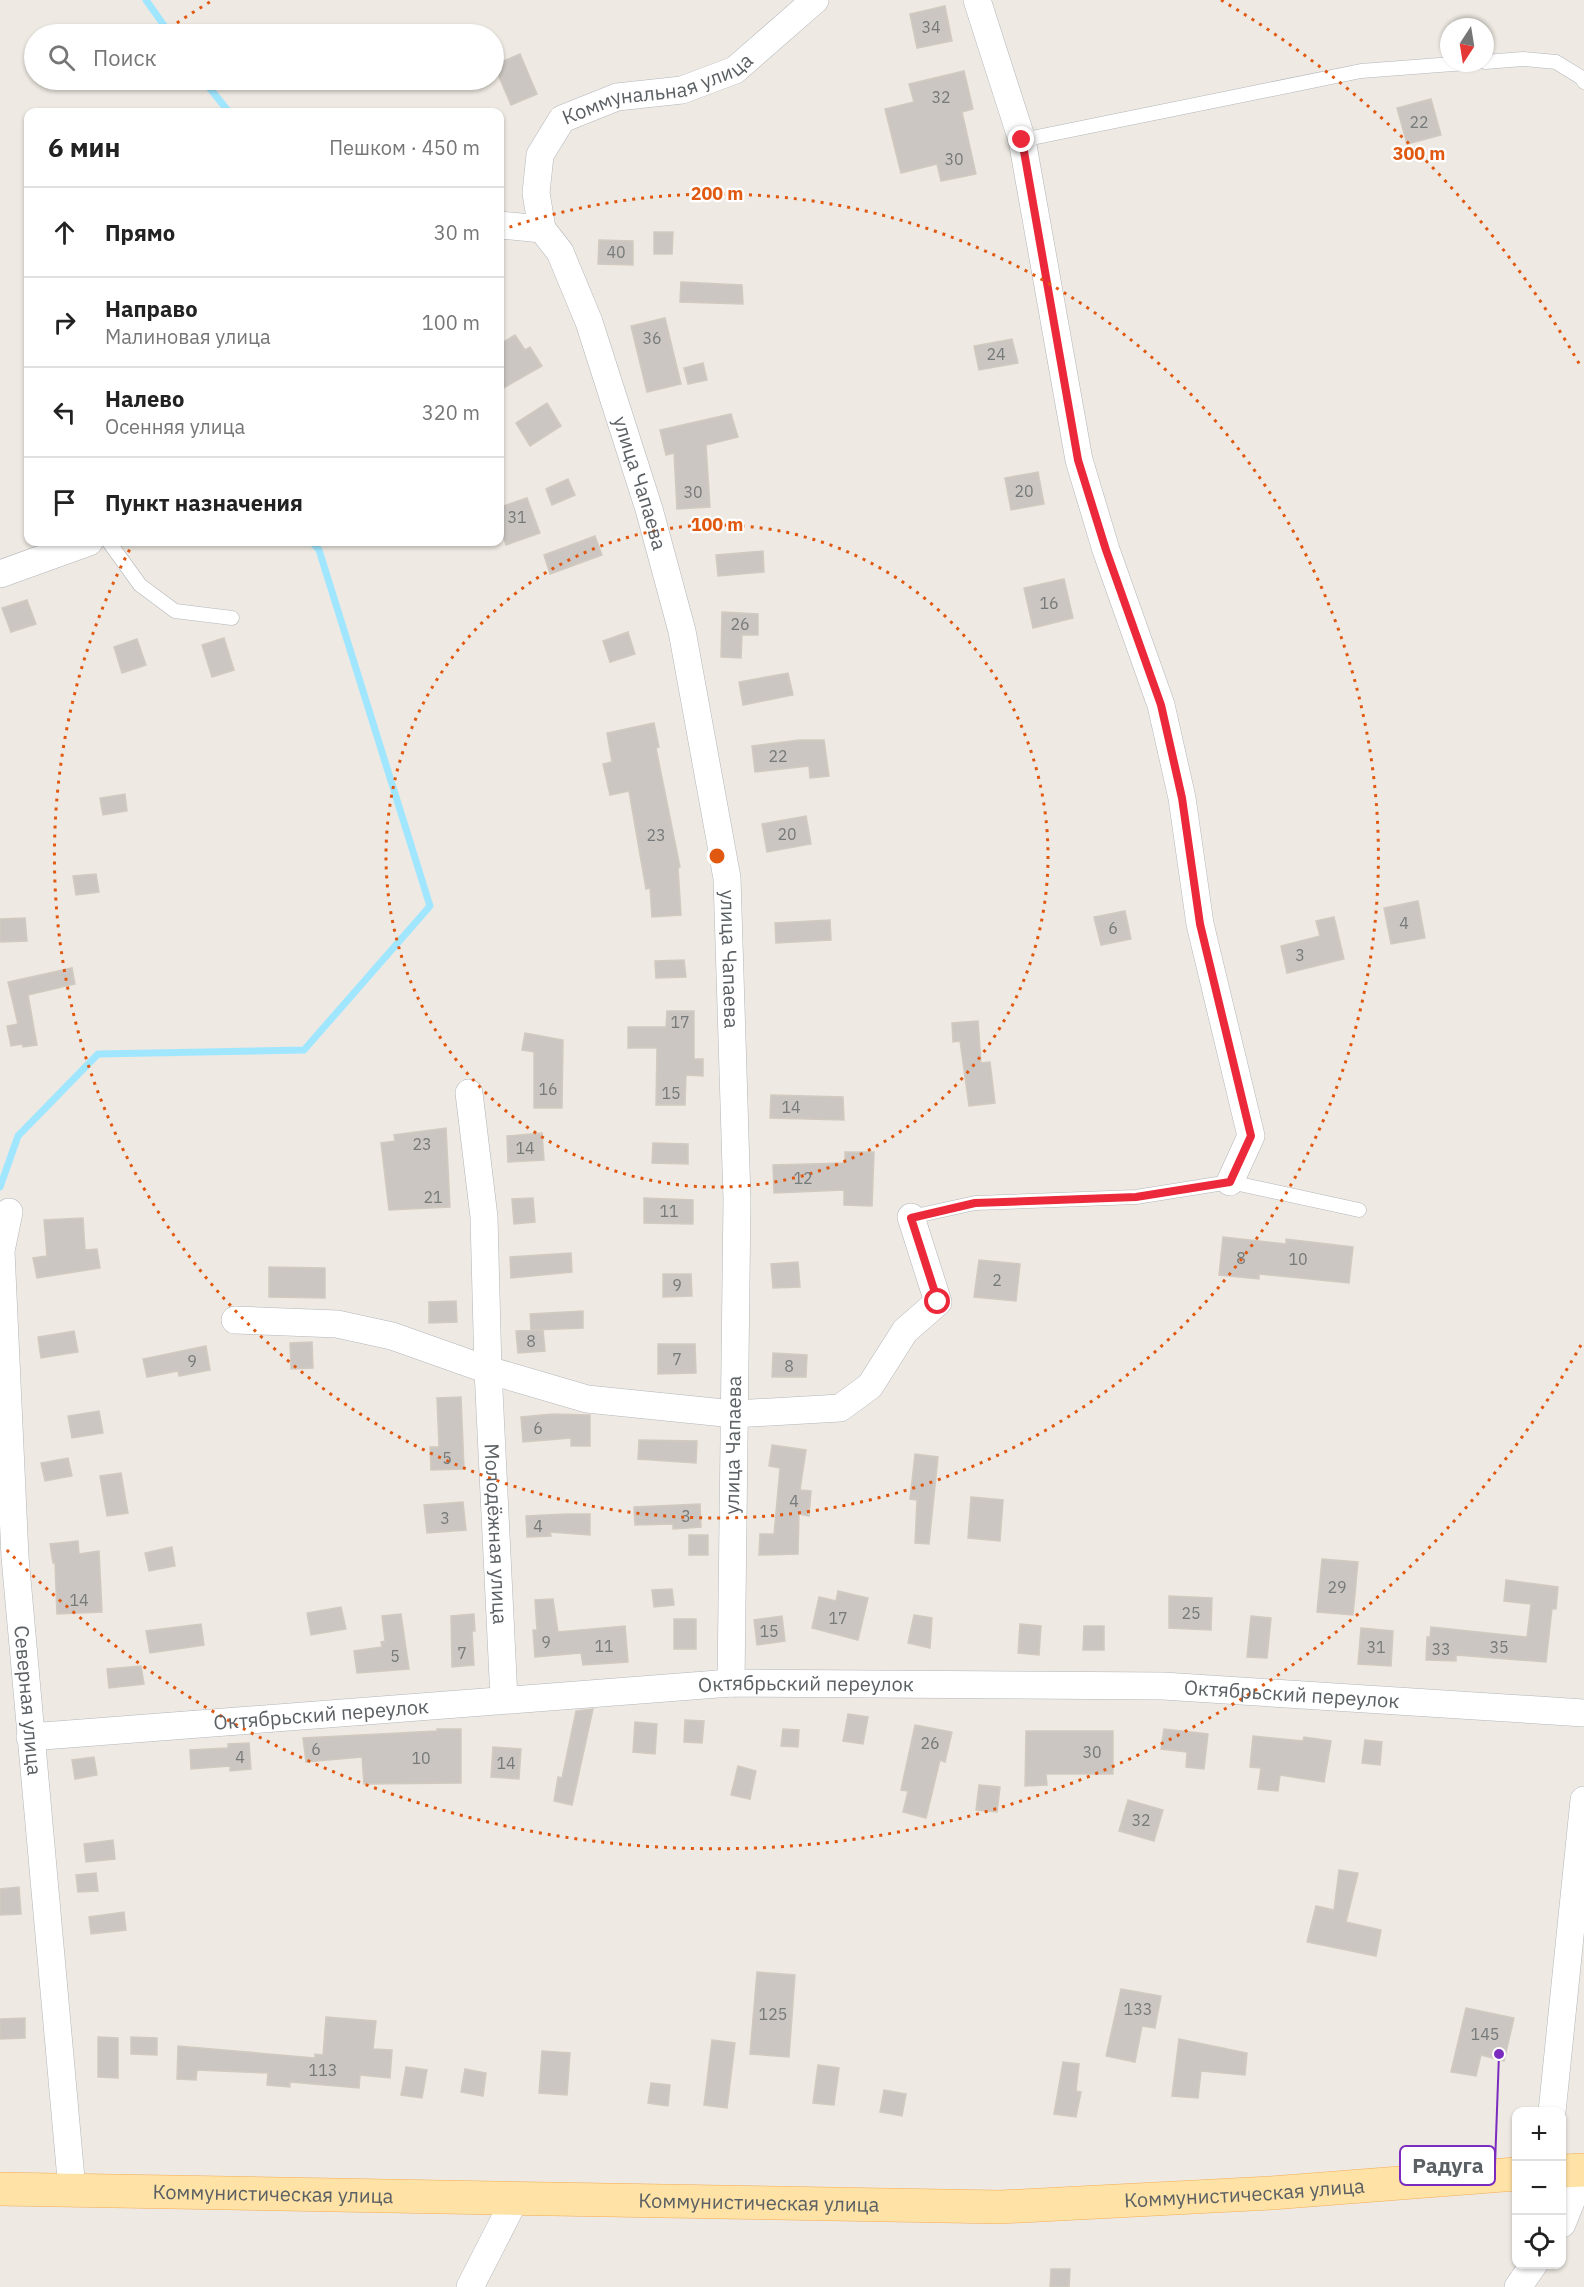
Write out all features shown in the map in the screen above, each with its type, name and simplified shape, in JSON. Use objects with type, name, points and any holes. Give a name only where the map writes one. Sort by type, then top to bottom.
[{"type":"main road","name":"Коммунистическая улица","points":[[0,2189],[1000,2207],[1271,2193],[1512,2174]]},
{"type":"street","name":"Коммунальная улица","points":[[542,229],[536,193],[540,155],[562,119],[617,97],[682,90],[735,70],[815,0]]},
{"type":"street","points":[[977,0],[1022,140],[1078,460],[1106,550],[1161,705],[1182,798],[1200,924],[1251,1136],[1230,1182]]},
{"type":"street","points":[[504,225],[542,229]]},
{"type":"street","name":"улица Чапаева","points":[[542,229],[560,252],[589,322],[649,509],[682,631],[727,878],[737,1200],[730,1683]]},
{"type":"street","points":[[0,574],[78,546]]},
{"type":"street","name":"Молодёжная улица","points":[[469,1093],[484,1217],[488,1370],[504,1699]]},
{"type":"street","name":"Северная улица","points":[[9,1212],[1,1251],[15,1557],[72,2190]]},
{"type":"street","points":[[235,1320],[337,1324],[392,1336],[488,1370],[587,1399],[734,1414],[840,1408],[870,1386],[905,1331],[938,1302],[911,1218]]},
{"type":"street","name":"Октябрьский переулок","points":[[30,1737],[730,1683],[1163,1686],[1584,1713]]},
{"type":"street","points":[[1553,2107],[1584,1800]]},
{"type":"street","points":[[1566,2215],[1572,2199],[1572,2170]]},
{"type":"street","points":[[470,2287],[515,2199]]},
{"type":"street","points":[[1518,2287],[1531,2269]]},
{"type":"lane","points":[[1494,61],[1523,59],[1556,62],[1582,78],[1584,82]]},
{"type":"lane","points":[[1022,140],[1361,71],[1440,65]]},
{"type":"lane","points":[[112,546],[140,585],[175,611],[231,618]]},
{"type":"lane","points":[[911,1218],[975,1203],[1136,1197],[1230,1182],[1359,1210]]},
{"type":"building","points":[[945,6],[952,41],[917,48],[910,14]]},
{"type":"building","points":[[520,54],[537,94],[511,105],[504,89],[504,61]]},
{"type":"building","points":[[964,71],[973,109],[962,112],[976,174],[941,181],[937,164],[901,173],[885,109],[914,102],[909,84]]},
{"type":"building","points":[[1431,99],[1441,135],[1407,144],[1397,108]]},
{"type":"building","points":[[654,232],[673,232],[672,254],[654,254]]},
{"type":"building","points":[[599,240],[633,241],[633,265],[598,264]]},
{"type":"building","points":[[681,282],[742,285],[743,304],[680,302]]},
{"type":"building","points":[[665,318],[681,384],[647,392],[631,326]]},
{"type":"building","points":[[515,335],[525,350],[530,347],[542,366],[504,388],[504,342]]},
{"type":"building","points":[[1012,339],[1018,363],[979,370],[974,346]]},
{"type":"building","points":[[703,363],[707,380],[688,384],[684,368]]},
{"type":"building","points":[[547,403],[561,426],[530,446],[516,423]]},
{"type":"building","points":[[731,414],[738,437],[706,445],[710,507],[677,509],[674,453],[666,455],[660,430]]},
{"type":"building","points":[[1038,472],[1044,504],[1011,510],[1005,478]]},
{"type":"building","points":[[568,479],[575,495],[552,505],[546,489]]},
{"type":"building","points":[[527,498],[540,533],[506,545],[504,506]]},
{"type":"building","points":[[595,536],[602,555],[550,574],[544,555]]},
{"type":"building","points":[[763,551],[764,572],[718,576],[716,555]]},
{"type":"building","points":[[1064,579],[1073,618],[1033,628],[1024,588]]},
{"type":"building","points":[[27,600],[36,624],[11,632],[2,608]]},
{"type":"building","points":[[722,612],[758,614],[758,635],[742,635],[741,658],[721,657]]},
{"type":"building","points":[[628,632],[635,654],[610,662],[603,641]]},
{"type":"building","points":[[224,638],[234,670],[212,677],[202,645]]},
{"type":"building","points":[[137,639],[146,665],[122,673],[114,647]]},
{"type":"building","points":[[788,673],[793,695],[743,705],[739,682]]},
{"type":"building","points":[[654,723],[659,747],[656,748],[680,867],[678,868],[681,915],[652,917],[650,888],[646,889],[629,791],[610,795],[603,764],[612,762],[607,733]]},
{"type":"building","points":[[800,740],[824,740],[829,776],[810,778],[809,766],[755,772],[752,746]]},
{"type":"building","points":[[125,794],[127,811],[103,815],[100,798]]},
{"type":"building","points":[[806,816],[811,844],[767,852],[762,824]]},
{"type":"building","points":[[96,874],[99,892],[76,895],[73,876]]},
{"type":"building","points":[[1418,901],[1425,938],[1391,944],[1384,908]]},
{"type":"building","points":[[1125,911],[1131,939],[1101,945],[1094,917]]},
{"type":"building","points":[[1334,917],[1344,959],[1287,973],[1281,946],[1320,936],[1316,921]]},
{"type":"building","points":[[25,918],[27,941],[0,942],[0,919]]},
{"type":"building","points":[[830,920],[831,940],[776,943],[775,923]]},
{"type":"building","points":[[684,960],[686,977],[656,978],[655,961]]},
{"type":"building","points":[[72,968],[75,984],[28,995],[37,1045],[11,1046],[7,1026],[18,1024],[8,982]]},
{"type":"building","points":[[667,1011],[694,1011],[694,1059],[703,1059],[703,1076],[686,1075],[685,1105],[656,1105],[657,1048],[628,1048],[628,1027],[666,1027]]},
{"type":"building","points":[[978,1021],[981,1063],[990,1062],[995,1103],[969,1106],[960,1041],[953,1042],[952,1023]]},
{"type":"building","points":[[525,1033],[563,1040],[562,1108],[534,1108],[534,1052],[522,1050]]},
{"type":"building","points":[[771,1095],[843,1097],[844,1120],[770,1118]]},
{"type":"building","points":[[446,1128],[450,1207],[389,1210],[381,1143],[395,1141],[394,1135]]},
{"type":"building","points":[[542,1133],[544,1160],[508,1162],[507,1136]]},
{"type":"building","points":[[653,1143],[688,1144],[688,1164],[652,1163]]},
{"type":"building","points":[[845,1152],[874,1152],[872,1206],[844,1205],[844,1190],[774,1193],[773,1165],[845,1163]]},
{"type":"building","points":[[533,1198],[535,1222],[514,1224],[512,1199]]},
{"type":"building","points":[[644,1198],[693,1200],[693,1224],[644,1223]]},
{"type":"building","points":[[83,1218],[85,1250],[97,1249],[100,1268],[37,1278],[33,1258],[47,1256],[44,1220]]},
{"type":"building","points":[[1223,1237],[1286,1244],[1286,1239],[1353,1247],[1349,1283],[1259,1274],[1259,1279],[1219,1275]]},
{"type":"building","points":[[571,1253],[572,1272],[511,1278],[510,1257]]},
{"type":"building","points":[[979,1260],[1020,1264],[1016,1301],[974,1297]]},
{"type":"building","points":[[798,1262],[800,1287],[773,1288],[771,1264]]},
{"type":"building","points":[[269,1267],[325,1268],[325,1298],[269,1297]]},
{"type":"building","points":[[663,1274],[691,1274],[692,1296],[663,1297]]},
{"type":"building","points":[[456,1301],[457,1322],[429,1323],[429,1302]]},
{"type":"building","points":[[583,1311],[583,1328],[531,1330],[530,1314]]},
{"type":"building","points":[[543,1330],[545,1351],[518,1353],[516,1331]]},
{"type":"building","points":[[74,1331],[78,1352],[41,1358],[38,1337]]},
{"type":"building","points":[[312,1342],[313,1368],[291,1369],[290,1343]]},
{"type":"building","points":[[658,1344],[695,1344],[696,1373],[658,1374]]},
{"type":"building","points":[[206,1346],[210,1370],[179,1376],[178,1371],[147,1377],[143,1359]]},
{"type":"building","points":[[773,1353],[807,1355],[806,1377],[772,1377]]},
{"type":"building","points":[[461,1397],[464,1469],[431,1470],[430,1447],[439,1447],[437,1398]]},
{"type":"building","points":[[99,1411],[103,1433],[72,1438],[68,1416]]},
{"type":"building","points":[[553,1414],[590,1415],[590,1446],[571,1446],[571,1438],[523,1442],[521,1417]]},
{"type":"building","points":[[639,1440],[697,1441],[696,1463],[638,1459]]},
{"type":"building","points":[[772,1445],[806,1450],[800,1490],[811,1491],[809,1516],[799,1514],[798,1554],[759,1555],[760,1534],[774,1534],[780,1468],[769,1466]]},
{"type":"building","points":[[915,1454],[938,1457],[929,1544],[915,1543],[917,1500],[910,1499]]},
{"type":"building","points":[[68,1458],[72,1476],[45,1481],[41,1463]]},
{"type":"building","points":[[121,1473],[128,1513],[107,1516],[100,1476]]},
{"type":"building","points":[[971,1497],[1003,1500],[1000,1541],[968,1538]]},
{"type":"building","points":[[463,1502],[466,1530],[427,1533],[424,1505]]},
{"type":"building","points":[[700,1504],[701,1527],[673,1529],[673,1524],[635,1525],[634,1507]]},
{"type":"building","points":[[590,1514],[590,1535],[550,1532],[551,1536],[527,1537],[526,1516]]},
{"type":"building","points":[[689,1535],[708,1535],[708,1555],[689,1555]]},
{"type":"building","points":[[78,1541],[79,1554],[99,1551],[102,1612],[57,1614],[55,1563],[53,1563],[50,1544]]},
{"type":"building","points":[[172,1547],[175,1566],[149,1571],[145,1553]]},
{"type":"building","points":[[1322,1559],[1358,1562],[1353,1615],[1317,1612]]},
{"type":"building","points":[[1506,1580],[1558,1587],[1556,1609],[1552,1609],[1546,1662],[1456,1655],[1456,1661],[1426,1660],[1427,1637],[1430,1637],[1431,1627],[1527,1637],[1531,1604],[1504,1601]]},
{"type":"building","points":[[672,1589],[674,1605],[654,1607],[652,1590]]},
{"type":"building","points":[[838,1591],[868,1598],[858,1640],[812,1628],[819,1597],[836,1601]]},
{"type":"building","points":[[1169,1596],[1212,1598],[1211,1630],[1169,1628]]},
{"type":"building","points":[[553,1599],[558,1632],[625,1626],[628,1662],[583,1665],[581,1653],[535,1657],[533,1630],[537,1630],[535,1600]]},
{"type":"building","points":[[341,1607],[346,1629],[311,1635],[307,1613]]},
{"type":"building","points":[[401,1614],[409,1669],[357,1673],[354,1651],[382,1647],[381,1642],[385,1641],[382,1616]]},
{"type":"building","points":[[474,1614],[475,1631],[472,1631],[474,1665],[452,1667],[451,1616]]},
{"type":"building","points":[[914,1615],[932,1618],[930,1648],[908,1643]]},
{"type":"building","points":[[782,1616],[785,1641],[757,1645],[754,1620]]},
{"type":"building","points":[[1251,1616],[1271,1618],[1267,1658],[1247,1657]]},
{"type":"building","points":[[674,1619],[696,1619],[696,1649],[674,1649]]},
{"type":"building","points":[[201,1624],[204,1645],[150,1653],[146,1631]]},
{"type":"building","points":[[1020,1624],[1041,1626],[1039,1655],[1018,1653]]},
{"type":"building","points":[[1084,1626],[1104,1626],[1104,1650],[1083,1650]]},
{"type":"building","points":[[1361,1628],[1393,1631],[1391,1666],[1358,1664]]},
{"type":"building","points":[[141,1666],[144,1684],[109,1688],[107,1669]]},
{"type":"building","points":[[593,1709],[572,1805],[554,1801],[558,1777],[562,1778],[576,1711]]},
{"type":"building","points":[[848,1714],[868,1717],[863,1744],[843,1741]]},
{"type":"building","points":[[685,1720],[704,1721],[702,1743],[684,1742]]},
{"type":"building","points":[[635,1722],[657,1724],[655,1754],[633,1752]]},
{"type":"building","points":[[915,1725],[952,1732],[945,1762],[940,1760],[926,1818],[903,1812],[908,1791],[901,1790]]},
{"type":"building","points":[[437,1729],[461,1729],[461,1783],[364,1784],[362,1757],[306,1762],[303,1738],[437,1731]]},
{"type":"building","points":[[783,1729],[799,1730],[798,1747],[781,1746]]},
{"type":"building","points":[[1164,1729],[1208,1734],[1204,1769],[1186,1767],[1187,1752],[1161,1749]]},
{"type":"building","points":[[1026,1731],[1113,1731],[1113,1774],[1046,1774],[1047,1785],[1025,1786]]},
{"type":"building","points":[[1253,1736],[1303,1741],[1304,1737],[1331,1741],[1324,1782],[1280,1775],[1278,1791],[1258,1789],[1261,1768],[1250,1767]]},
{"type":"building","points":[[1365,1740],[1382,1742],[1380,1765],[1362,1763]]},
{"type":"building","points":[[249,1743],[251,1769],[230,1771],[230,1766],[191,1769],[190,1750],[228,1748],[228,1744]]},
{"type":"building","points":[[493,1747],[521,1749],[519,1779],[491,1777]]},
{"type":"building","points":[[94,1757],[97,1775],[75,1779],[72,1760]]},
{"type":"building","points":[[738,1766],[756,1771],[750,1799],[731,1795]]},
{"type":"building","points":[[979,1785],[1000,1787],[997,1812],[976,1810]]},
{"type":"building","points":[[1128,1800],[1163,1810],[1154,1841],[1119,1831]]},
{"type":"building","points":[[113,1840],[115,1859],[86,1862],[84,1844]]},
{"type":"building","points":[[1339,1870],[1358,1873],[1346,1922],[1381,1930],[1376,1956],[1307,1942],[1316,1906],[1334,1910]]},
{"type":"building","points":[[96,1873],[98,1891],[78,1892],[76,1875]]},
{"type":"building","points":[[19,1887],[21,1914],[0,1915],[0,1889]]},
{"type":"building","points":[[124,1912],[126,1930],[91,1934],[89,1917]]},
{"type":"building","points":[[757,1972],[795,1975],[789,2057],[750,2054]]},
{"type":"building","points":[[1121,1989],[1161,1996],[1155,2028],[1142,2026],[1135,2062],[1106,2056]]},
{"type":"building","points":[[1466,2008],[1514,2018],[1504,2061],[1481,2055],[1476,2076],[1451,2072]]},
{"type":"building","points":[[326,2017],[376,2021],[373,2049],[392,2050],[390,2078],[360,2075],[359,2088],[290,2082],[290,2087],[267,2085],[268,2073],[197,2070],[196,2080],[177,2079],[178,2046],[315,2058],[315,2054],[323,2055]]},
{"type":"building","points":[[25,2018],[25,2038],[0,2039],[0,2019]]},
{"type":"building","points":[[98,2037],[118,2038],[118,2078],[98,2077]]},
{"type":"building","points":[[131,2037],[157,2038],[157,2055],[131,2054]]},
{"type":"building","points":[[1179,2039],[1247,2053],[1245,2075],[1201,2071],[1198,2098],[1172,2096]]},
{"type":"building","points":[[712,2040],[735,2043],[727,2108],[704,2105]]},
{"type":"building","points":[[542,2051],[570,2053],[567,2095],[539,2093]]},
{"type":"building","points":[[1063,2062],[1079,2064],[1076,2091],[1081,2092],[1076,2117],[1054,2114]]},
{"type":"building","points":[[818,2065],[839,2068],[834,2105],[813,2103]]},
{"type":"building","points":[[406,2067],[427,2070],[422,2098],[401,2095]]},
{"type":"building","points":[[465,2069],[486,2073],[483,2096],[461,2092]]},
{"type":"building","points":[[651,2083],[670,2085],[668,2106],[648,2103]]},
{"type":"building","points":[[884,2090],[906,2094],[902,2116],[880,2112]]},
{"type":"building","points":[[1051,2269],[1070,2269],[1069,2287],[1050,2287]]},
{"type":"waterway","points":[[146,0],[163,24]]},
{"type":"waterway","points":[[211,90],[226,108]]},
{"type":"waterway","points":[[0,1187],[18,1136],[98,1054],[304,1050],[430,906],[319,550],[316,546]]},
{"type":"place","name":"Радуга","points":[[1499,2054]]},
{"type":"route","points":[[938,1302],[911,1218],[975,1203],[1136,1197],[1230,1182],[1251,1136],[1239,1078],[1200,924],[1182,798],[1161,705],[1106,550],[1078,460],[1022,140]]}]
